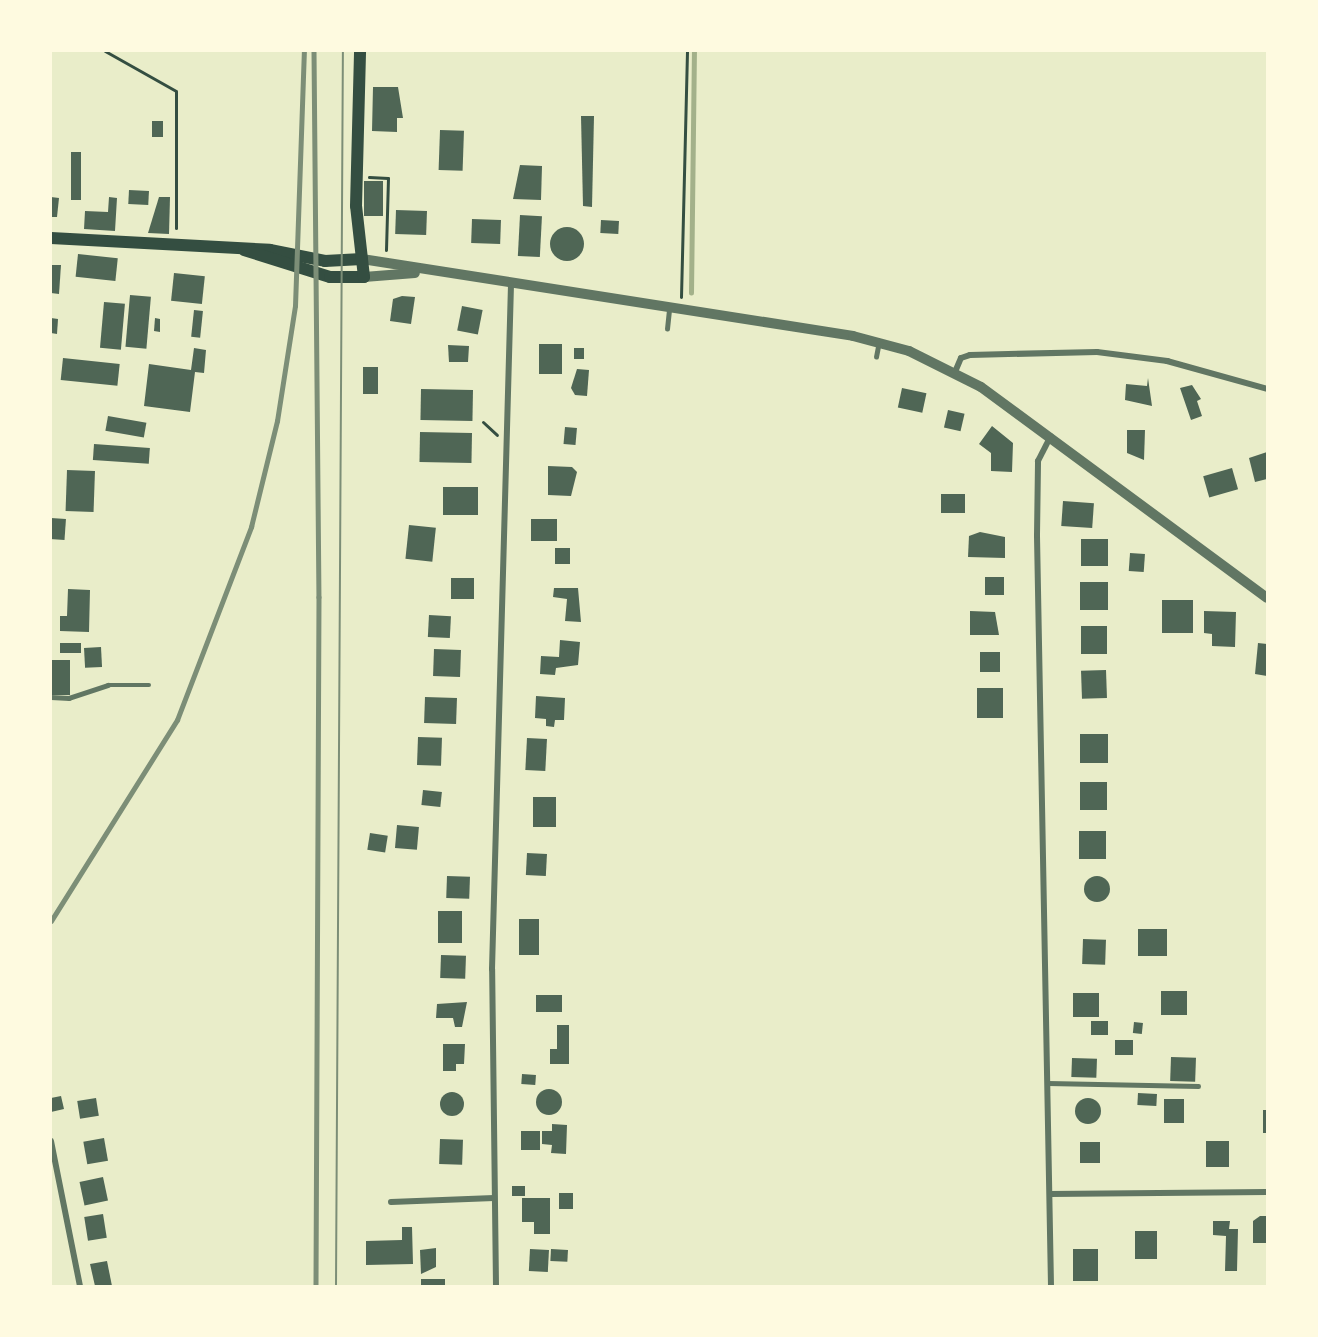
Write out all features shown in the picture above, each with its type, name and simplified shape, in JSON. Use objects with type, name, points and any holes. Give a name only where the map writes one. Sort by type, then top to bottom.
[{"type":"main road","points":[[244,250],[330,277],[364,276],[356,206],[360,51]]},
{"type":"main road","points":[[51,237],[244,250],[325,261],[362,259]]},
{"type":"street","points":[[362,259],[424,272],[879,342],[955,372],[1051,436],[1267,598]]},
{"type":"street","points":[[364,276],[424,272]]},
{"type":"street","points":[[496,1286],[492,977],[511,285]]},
{"type":"street","points":[[955,372],[961,358],[970,355],[1097,352],[1167,360],[1267,389]]},
{"type":"street","points":[[1050,1286],[1037,525],[1038,461],[1051,436]]},
{"type":"street","points":[[51,1141],[80,1286]]},
{"type":"street","points":[[1050,1194],[1267,1192]]},
{"type":"street","points":[[391,1202],[494,1197]]},
{"type":"lane","points":[[667,328],[675,310]]},
{"type":"lane","points":[[876,357],[879,342]]},
{"type":"lane","points":[[51,697],[69,698],[108,685],[149,686]]},
{"type":"lane","points":[[1048,1083],[1198,1086]]},
{"type":"path","points":[[105,51],[176,91],[176,228]]},
{"type":"path","points":[[675,310],[687,51]]},
{"type":"path","points":[[364,177],[388,178],[386,250]]},
{"type":"path","points":[[483,422],[505,442]]},
{"type":"building","points":[[373,87],[398,87],[403,118],[397,118],[397,132],[372,131]]},
{"type":"building","points":[[581,116],[594,116],[592,207],[583,206]]},
{"type":"building","points":[[152,121],[163,121],[163,137],[152,137]]},
{"type":"building","points":[[440,130],[464,131],[463,171],[439,170]]},
{"type":"building","points":[[71,152],[81,152],[81,200],[71,200]]},
{"type":"building","points":[[520,165],[542,166],[541,200],[513,199]]},
{"type":"building","points":[[364,181],[383,181],[383,216],[364,216]]},
{"type":"building","points":[[129,190],[149,191],[148,205],[128,204]]},
{"type":"building","points":[[51,197],[59,198],[57,217],[51,217]]},
{"type":"building","points":[[109,197],[117,198],[115,231],[84,229],[85,211],[108,212]]},
{"type":"building","points":[[159,197],[170,197],[169,234],[148,233]]},
{"type":"building","points":[[396,210],[427,211],[426,235],[395,234]]},
{"type":"building","points":[[520,215],[542,216],[540,257],[518,256]]},
{"type":"building","points":[[472,219],[501,220],[500,244],[471,243]]},
{"type":"building","points":[[601,220],[619,221],[618,234],[600,233]]},
{"type":"building","points":[[567,227],[579,232],[584,244],[579,256],[567,261],[555,256],[550,244],[555,232]]},
{"type":"building","points":[[78,254],[118,258],[115,281],[76,277]]},
{"type":"building","points":[[51,265],[61,265],[59,294],[51,293]]},
{"type":"building","points":[[174,273],[205,276],[202,304],[171,301]]},
{"type":"building","points":[[130,295],[151,297],[146,349],[125,347]]},
{"type":"building","points":[[402,296],[415,297],[411,324],[390,321],[393,299]]},
{"type":"building","points":[[104,302],[125,304],[121,350],[100,348]]},
{"type":"building","points":[[462,306],[483,310],[478,335],[457,331]]},
{"type":"building","points":[[194,310],[203,311],[200,338],[191,337]]},
{"type":"building","points":[[51,318],[58,319],[57,334],[51,333]]},
{"type":"building","points":[[155,318],[160,319],[160,332],[154,331]]},
{"type":"building","points":[[539,344],[562,344],[562,374],[539,374]]},
{"type":"building","points":[[448,345],[469,346],[468,362],[449,362]]},
{"type":"building","points":[[194,348],[206,350],[204,373],[195,372],[190,412],[144,406],[149,364],[191,370]]},
{"type":"building","points":[[574,348],[584,348],[584,359],[574,359]]},
{"type":"building","points":[[63,358],[120,364],[117,386],[61,380]]},
{"type":"building","points":[[363,367],[378,367],[378,394],[363,394]]},
{"type":"building","points":[[577,369],[589,370],[587,396],[575,395],[571,388]]},
{"type":"building","points":[[1148,378],[1152,406],[1125,400],[1126,384],[1147,386]]},
{"type":"building","points":[[1192,385],[1201,399],[1197,401],[1202,416],[1191,420],[1180,388]]},
{"type":"building","points":[[902,388],[926,393],[922,413],[898,408]]},
{"type":"building","points":[[421,389],[473,390],[472,421],[420,420]]},
{"type":"building","points":[[948,410],[965,414],[961,431],[944,428]]},
{"type":"building","points":[[108,416],[146,423],[144,438],[105,431]]},
{"type":"building","points":[[992,426],[1013,443],[1012,472],[991,471],[991,453],[979,444]]},
{"type":"building","points":[[565,427],[577,428],[575,445],[564,444]]},
{"type":"building","points":[[1127,430],[1145,430],[1144,460],[1127,453]]},
{"type":"building","points":[[420,432],[472,433],[471,463],[419,462]]},
{"type":"building","points":[[94,444],[150,448],[149,464],[93,460]]},
{"type":"building","points":[[1267,452],[1267,479],[1255,482],[1249,458]]},
{"type":"building","points":[[548,466],[572,467],[577,472],[571,496],[548,495]]},
{"type":"building","points":[[1232,468],[1238,489],[1209,497],[1203,476]]},
{"type":"building","points":[[67,470],[95,471],[94,512],[66,511]]},
{"type":"building","points":[[443,487],[478,487],[478,515],[443,515]]},
{"type":"building","points":[[941,494],[965,494],[965,513],[941,513]]},
{"type":"building","points":[[1063,501],[1094,503],[1092,528],[1061,526]]},
{"type":"building","points":[[51,518],[66,519],[64,540],[51,539]]},
{"type":"building","points":[[531,519],[557,519],[557,541],[531,541]]},
{"type":"building","points":[[409,525],[436,528],[432,562],[405,559]]},
{"type":"building","points":[[980,532],[1005,537],[1005,558],[968,557],[969,536]]},
{"type":"building","points":[[1081,539],[1108,539],[1108,566],[1081,566]]},
{"type":"building","points":[[555,548],[570,548],[570,564],[555,564]]},
{"type":"building","points":[[1130,553],[1145,554],[1144,572],[1129,571]]},
{"type":"building","points":[[985,577],[1004,577],[1004,595],[985,595]]},
{"type":"building","points":[[451,578],[474,578],[474,599],[451,599]]},
{"type":"building","points":[[1080,582],[1108,582],[1108,610],[1080,610]]},
{"type":"building","points":[[554,588],[578,588],[581,622],[565,621],[567,599],[553,597]]},
{"type":"building","points":[[68,589],[90,590],[89,632],[60,631],[60,616],[67,616]]},
{"type":"building","points":[[1162,600],[1193,600],[1193,633],[1162,633]]},
{"type":"building","points":[[970,611],[995,612],[999,635],[970,635]]},
{"type":"building","points":[[1204,611],[1236,612],[1235,647],[1212,646],[1212,634],[1204,633]]},
{"type":"building","points":[[429,615],[451,616],[450,638],[428,637]]},
{"type":"building","points":[[1081,626],[1107,626],[1107,654],[1081,654]]},
{"type":"building","points":[[560,640],[580,642],[578,665],[556,668],[555,675],[540,674],[541,656],[559,657]]},
{"type":"building","points":[[60,643],[81,643],[81,653],[60,653]]},
{"type":"building","points":[[1258,643],[1267,644],[1267,676],[1255,674]]},
{"type":"building","points":[[101,647],[102,667],[85,668],[84,648]]},
{"type":"building","points":[[434,649],[461,650],[460,677],[433,676]]},
{"type":"building","points":[[980,652],[1000,652],[1000,672],[980,672]]},
{"type":"building","points":[[51,660],[70,660],[70,695],[51,695]]},
{"type":"building","points":[[1106,670],[1107,698],[1082,699],[1081,671]]},
{"type":"building","points":[[977,688],[1003,688],[1003,718],[977,718]]},
{"type":"building","points":[[536,696],[565,698],[564,720],[555,720],[554,727],[546,726],[546,719],[535,718]]},
{"type":"building","points":[[425,697],[457,698],[456,724],[424,723]]},
{"type":"building","points":[[1080,734],[1108,734],[1108,763],[1080,763]]},
{"type":"building","points":[[418,737],[442,738],[441,766],[417,765]]},
{"type":"building","points":[[527,738],[547,739],[545,771],[525,770]]},
{"type":"building","points":[[1080,782],[1107,782],[1107,810],[1080,810]]},
{"type":"building","points":[[423,790],[442,792],[440,807],[421,805]]},
{"type":"building","points":[[533,797],[556,797],[556,827],[533,827]]},
{"type":"building","points":[[397,825],[419,827],[417,850],[395,848]]},
{"type":"building","points":[[1079,831],[1106,831],[1106,859],[1079,859]]},
{"type":"building","points":[[370,833],[388,836],[385,853],[367,850]]},
{"type":"building","points":[[527,853],[547,854],[546,876],[526,875]]},
{"type":"building","points":[[447,876],[470,877],[469,899],[446,898]]},
{"type":"building","points":[[1097,876],[1106,880],[1110,889],[1106,898],[1097,902],[1088,898],[1084,889],[1088,880]]},
{"type":"building","points":[[438,911],[462,911],[462,943],[438,943]]},
{"type":"building","points":[[519,919],[539,919],[539,955],[519,955]]},
{"type":"building","points":[[1138,929],[1167,929],[1167,956],[1138,956]]},
{"type":"building","points":[[1083,939],[1106,940],[1105,965],[1082,964]]},
{"type":"building","points":[[441,955],[466,956],[465,979],[440,978]]},
{"type":"building","points":[[1161,991],[1187,991],[1187,1015],[1161,1015]]},
{"type":"building","points":[[1073,993],[1099,993],[1099,1017],[1073,1017]]},
{"type":"building","points":[[536,995],[562,995],[562,1012],[536,1012]]},
{"type":"building","points":[[467,1002],[462,1027],[455,1027],[453,1018],[436,1018],[437,1004]]},
{"type":"building","points":[[1091,1021],[1108,1021],[1108,1035],[1091,1035]]},
{"type":"building","points":[[1134,1022],[1143,1023],[1142,1034],[1133,1033]]},
{"type":"building","points":[[557,1025],[569,1025],[569,1064],[550,1064],[550,1049],[557,1049]]},
{"type":"building","points":[[1115,1040],[1133,1040],[1133,1055],[1115,1055]]},
{"type":"building","points":[[443,1044],[465,1044],[464,1064],[456,1064],[456,1071],[443,1071]]},
{"type":"building","points":[[1171,1057],[1196,1058],[1195,1082],[1170,1081]]},
{"type":"building","points":[[1072,1058],[1097,1059],[1096,1078],[1071,1077]]},
{"type":"building","points":[[522,1074],[536,1075],[535,1085],[521,1084]]},
{"type":"building","points":[[549,1089],[559,1092],[562,1102],[559,1112],[549,1115],[539,1112],[536,1102],[539,1092]]},
{"type":"building","points":[[447,1092],[457,1092],[464,1099],[464,1109],[457,1116],[447,1116],[440,1109],[440,1099]]},
{"type":"building","points":[[1138,1093],[1157,1094],[1156,1106],[1137,1105]]},
{"type":"building","points":[[61,1096],[64,1109],[51,1112],[51,1098]]},
{"type":"building","points":[[96,1098],[99,1116],[80,1119],[77,1101]]},
{"type":"building","points":[[1088,1098],[1097,1102],[1101,1111],[1097,1120],[1088,1124],[1079,1120],[1075,1111],[1079,1102]]},
{"type":"building","points":[[1164,1099],[1184,1099],[1184,1123],[1164,1123]]},
{"type":"building","points":[[1263,1110],[1267,1110],[1267,1133],[1263,1133]]},
{"type":"building","points":[[552,1124],[567,1125],[566,1154],[551,1153],[552,1145],[542,1144],[542,1131],[552,1131]]},
{"type":"building","points":[[521,1131],[540,1131],[540,1150],[521,1150]]},
{"type":"building","points":[[104,1138],[108,1161],[87,1164],[83,1142]]},
{"type":"building","points":[[440,1139],[463,1140],[462,1165],[439,1164]]},
{"type":"building","points":[[1206,1141],[1229,1141],[1229,1167],[1206,1167]]},
{"type":"building","points":[[1080,1142],[1100,1142],[1100,1163],[1080,1163]]},
{"type":"building","points":[[103,1177],[108,1200],[85,1205],[80,1182]]},
{"type":"building","points":[[512,1186],[525,1186],[525,1196],[512,1196]]},
{"type":"building","points":[[559,1193],[573,1193],[573,1209],[559,1209]]},
{"type":"building","points":[[522,1198],[550,1198],[550,1234],[534,1234],[534,1222],[522,1222]]},
{"type":"building","points":[[103,1214],[107,1238],[88,1241],[84,1217]]},
{"type":"building","points":[[1260,1216],[1267,1216],[1267,1243],[1253,1243],[1253,1221]]},
{"type":"building","points":[[1213,1221],[1230,1221],[1229,1229],[1238,1229],[1237,1271],[1225,1271],[1226,1236],[1213,1235]]},
{"type":"building","points":[[402,1227],[412,1227],[413,1264],[366,1265],[366,1241],[402,1240]]},
{"type":"building","points":[[1135,1231],[1157,1231],[1157,1259],[1135,1259]]},
{"type":"building","points":[[436,1248],[436,1267],[421,1274],[420,1250]]},
{"type":"building","points":[[530,1249],[549,1250],[548,1272],[529,1271]]},
{"type":"building","points":[[551,1249],[568,1250],[567,1262],[550,1261]]},
{"type":"building","points":[[1073,1249],[1098,1249],[1098,1281],[1073,1281]]},
{"type":"building","points":[[107,1261],[112,1286],[95,1286],[90,1264]]},
{"type":"building","points":[[421,1279],[445,1279],[445,1286],[421,1286]]},
{"type":"waterway","points":[[691,293],[694,51]]},
{"type":"tram line","points":[[336,1286],[343,51]]},
{"type":"railway","points":[[51,921],[177,720],[251,527],[277,421],[295,306],[304,51]]},
{"type":"railway","points":[[314,51],[319,597],[316,1286]]}]
